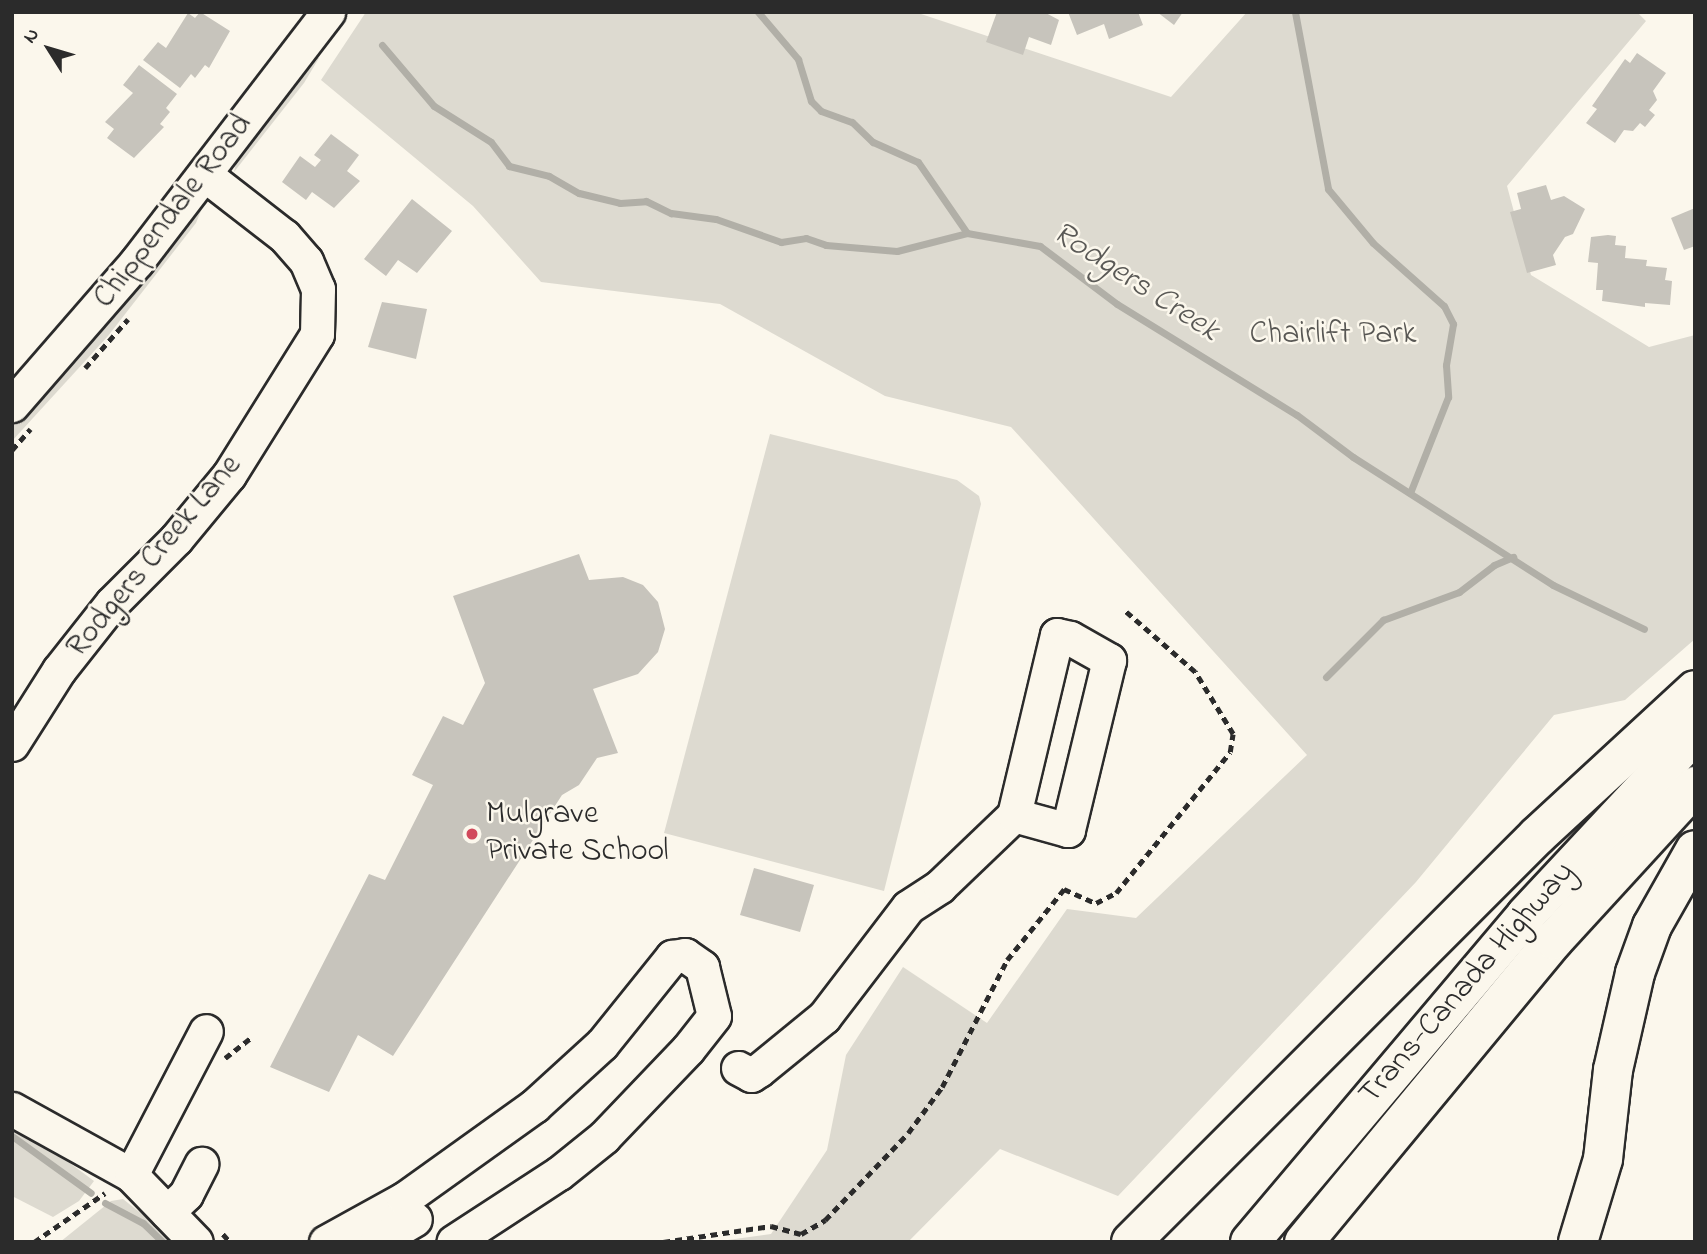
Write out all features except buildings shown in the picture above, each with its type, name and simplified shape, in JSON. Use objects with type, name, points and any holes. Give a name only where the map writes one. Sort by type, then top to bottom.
[{"type":"highway","points":[[1131,1242],[1537,836],[1695,690]]},
{"type":"highway","name":"Trans-Canada Highway","points":[[1250,1242],[1526,915],[1695,734]]},
{"type":"highway","name":"Trans-Canada Highway","points":[[1304,1242],[1554,940],[1695,786]]},
{"type":"highway","points":[[1578,1242],[1603,1159],[1615,1058],[1635,973],[1652,926],[1695,850]]},
{"type":"street","name":"Chippendale Road","points":[[12,405],[103,304],[328,12]]},
{"type":"street","name":"Rodgers Creek Lane","points":[[12,744],[59,670],[112,603],[176,539],[229,475],[311,350],[317,334],[318,289],[306,261],[284,236],[204,174]]},
{"type":"street","points":[[738,1069],[751,1075],[824,1017],[908,907],[940,886],[1014,815],[1057,635],[1070,638],[1109,660],[1068,830],[1014,815]]},
{"type":"street","points":[[326,1242],[404,1199],[542,1099],[602,1044],[671,957],[685,955],[702,967],[714,1016],[688,1049],[604,1137],[559,1173],[425,1234],[376,1242]]},
{"type":"street","points":[[131,1175],[206,1031]]},
{"type":"street","points":[[12,1110],[131,1175],[196,1242]]},
{"type":"street","points":[[167,1212],[186,1194],[201,1164]]},
{"type":"path","points":[[663,1242],[771,1226],[801,1234],[825,1220],[908,1133],[942,1087],[1007,960],[1064,889],[1096,903],[1116,893],[1230,752],[1233,734],[1195,673],[1124,610]]},
{"type":"path","points":[[34,1242],[131,1175]]},
{"type":"green space","name":"Chairlift Park","points":[[366,12],[915,12],[1171,97],[1247,12],[1637,12],[1646,21],[1507,186],[1531,275],[1649,347],[1695,335],[1695,639],[1625,700],[1554,715],[1416,882],[1118,1196],[1000,1149],[908,1242],[713,1242],[771,1234],[827,1150],[846,1055],[903,967],[987,1023],[1067,909],[1136,918],[1307,755],[1011,427],[885,396],[720,304],[541,282],[473,206],[321,80]]},
{"type":"green space","points":[[313,54],[319,58],[304,83],[234,172],[238,154]]},
{"type":"green space","points":[[202,208],[196,223],[108,336],[12,441],[12,426]]},
{"type":"green space","points":[[770,434],[957,480],[979,496],[981,504],[884,891],[664,833]]},
{"type":"green space","points":[[12,1120],[94,1181],[79,1201],[53,1217],[12,1196]]},
{"type":"green space","points":[[123,1199],[177,1242],[60,1242],[111,1201]]},
{"type":"waterway","name":"Rodgers Creek","points":[[758,12],[798,59],[811,101],[821,111],[852,122],[873,142],[918,162],[967,233],[1040,246],[1117,304],[1297,415],[1353,457],[1553,585],[1644,629]]},
{"type":"waterway","points":[[1295,12],[1328,189],[1373,243],[1444,306],[1453,324],[1446,365],[1448,397],[1410,493]]},
{"type":"waterway","points":[[382,45],[434,106],[491,142],[509,166],[549,176],[579,193],[620,203],[646,201],[671,213],[716,219],[781,242],[806,238],[826,245],[897,251],[967,233]]},
{"type":"waterway","points":[[1326,677],[1383,620],[1459,592],[1494,565],[1513,557]]},
{"type":"waterway","points":[[12,1136],[91,1193]]},
{"type":"waterway","points":[[105,1203],[143,1223],[163,1242]]},
{"type":"place","name":"Mulgrave Private School","points":[[472,834]]}]
